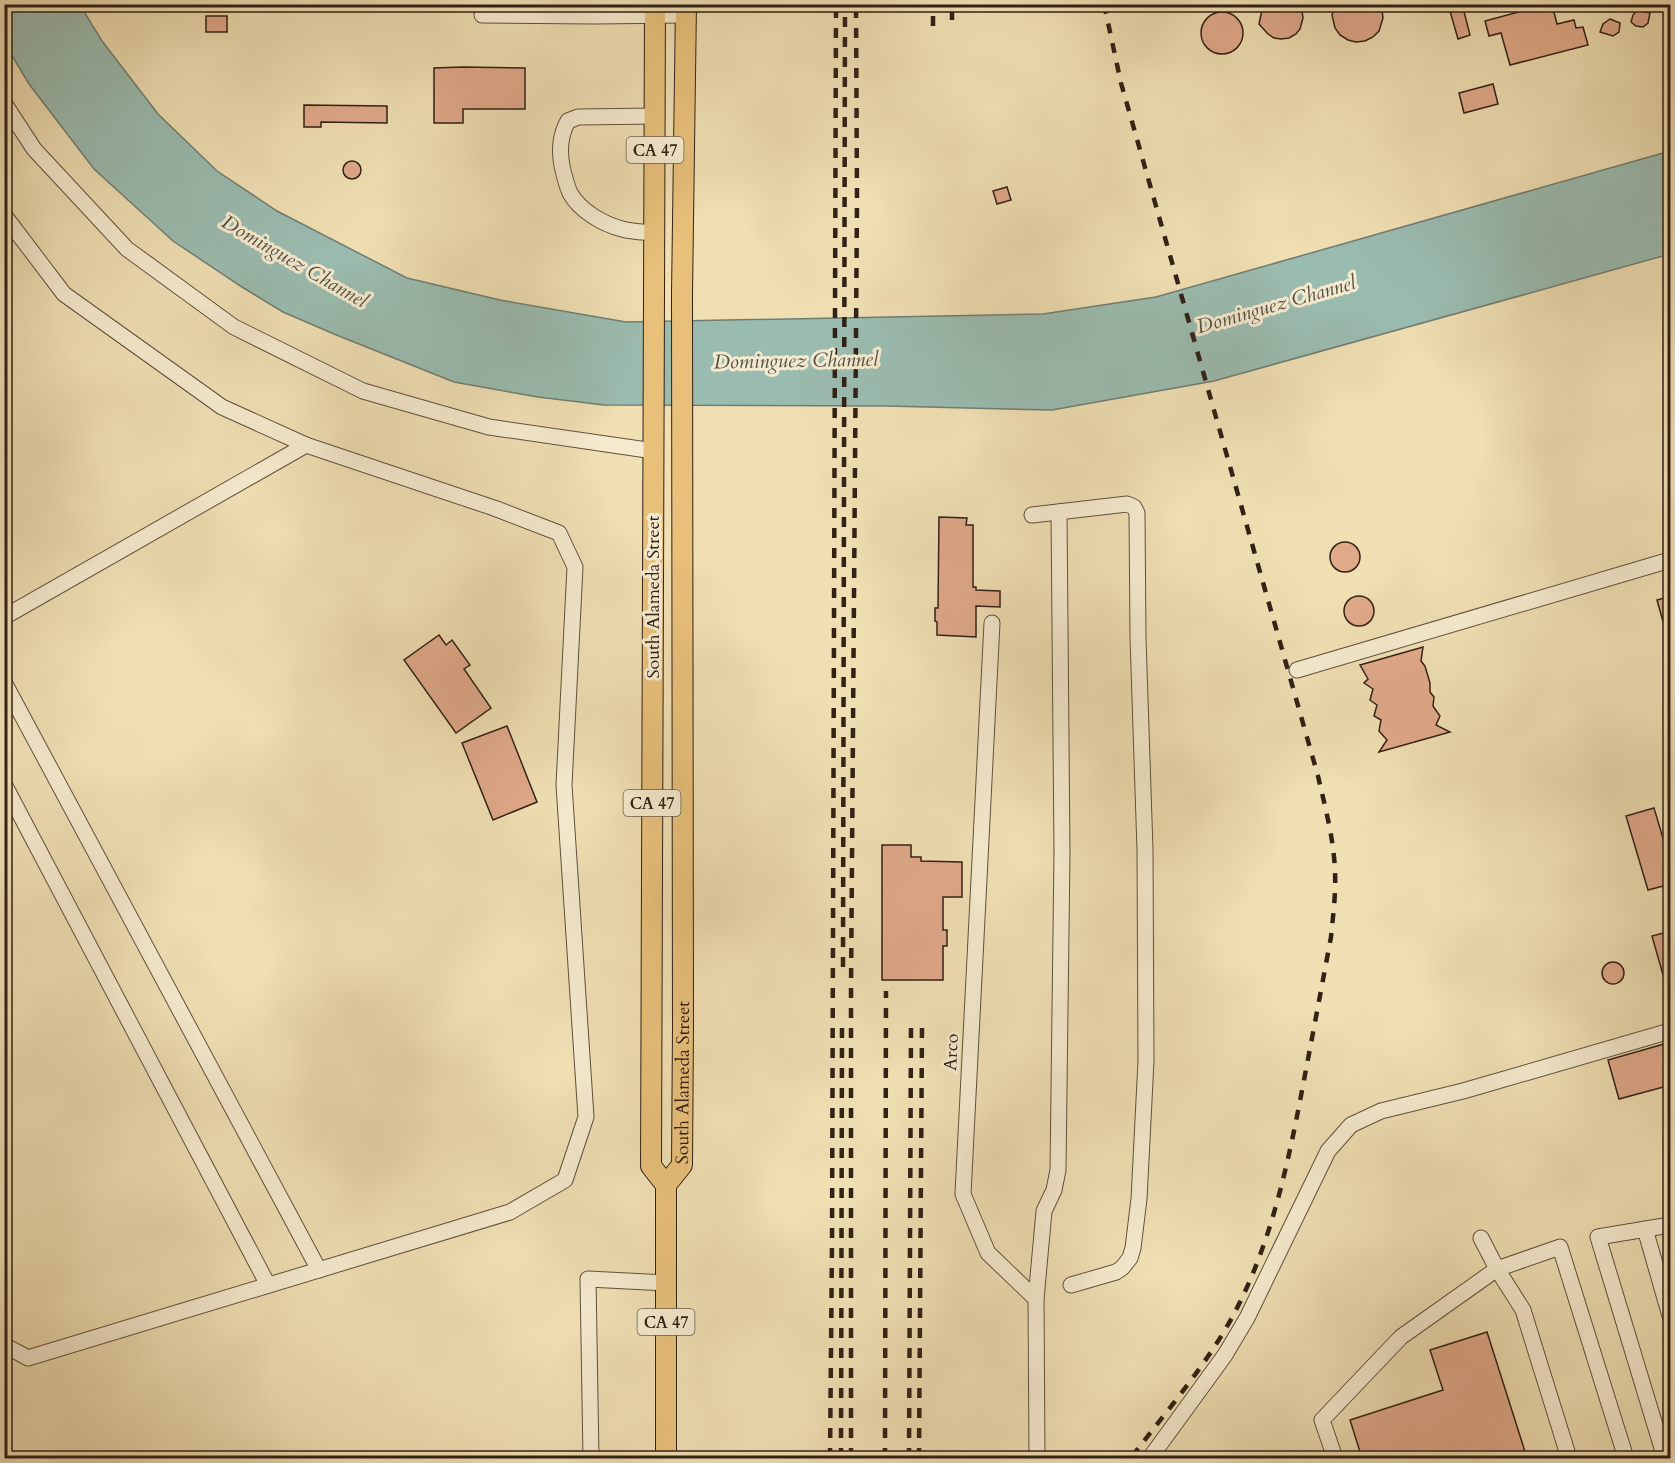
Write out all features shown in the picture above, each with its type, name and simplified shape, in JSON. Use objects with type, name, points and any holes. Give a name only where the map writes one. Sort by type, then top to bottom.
[{"type":"main road","name":"South Alameda Street","points":[[655,10],[651,1166],[666,1185],[666,1458]]},
{"type":"main road","name":"South Alameda Street","points":[[666,1185],[682,1165],[682,294],[685,10]]},
{"type":"lane","points":[[482,15],[685,10]]},
{"type":"lane","points":[[4,103],[34,149],[127,249],[234,327],[363,391],[489,427],[654,446]]},
{"type":"lane","points":[[654,232],[621,229],[589,214],[580,206],[566,182],[561,138],[568,121],[578,117],[655,116]]},
{"type":"lane","points":[[4,215],[64,294],[222,407],[306,444],[494,508],[559,533],[575,567],[564,785],[586,1117],[565,1180],[510,1212],[28,1358],[4,1345]]},
{"type":"lane","points":[[4,617],[306,444]]},
{"type":"lane","points":[[1032,516],[1127,504],[1134,507],[1137,513],[1138,638],[1145,850],[1146,1061],[1139,1198],[1130,1258],[1116,1272],[1071,1285]]},
{"type":"lane","points":[[1037,1458],[1036,1299],[1044,1210],[1054,1190],[1058,1170],[1062,853],[1059,512]]},
{"type":"lane","points":[[1297,670],[1671,560]]},
{"type":"lane","name":"Arco","points":[[992,623],[963,1194],[988,1252],[1036,1299]]},
{"type":"lane","points":[[4,682],[319,1270]]},
{"type":"lane","points":[[4,784],[268,1285]]},
{"type":"lane","points":[[1150,1458],[1225,1355],[1247,1318],[1328,1151],[1351,1125],[1381,1111],[1463,1091],[1671,1031]]},
{"type":"lane","points":[[1665,1458],[1598,1237],[1671,1225]]},
{"type":"lane","points":[[1645,1229],[1671,1316]]},
{"type":"lane","points":[[1481,1238],[1523,1310],[1569,1458]]},
{"type":"lane","points":[[1335,1458],[1322,1420],[1401,1337],[1497,1269],[1560,1247],[1626,1458]]},
{"type":"lane","points":[[591,1458],[588,1279],[666,1283]]},
{"type":"water","name":"Dominguez Channel","points":[[5,5],[80,5],[102,41],[158,114],[217,171],[277,211],[407,278],[500,300],[626,322],[1043,314],[1156,297],[1670,151],[1670,254],[1214,381],[1052,410],[887,406],[604,405],[538,397],[454,382],[334,334],[283,312],[173,241],[94,169],[29,84],[5,44]]},
{"type":"building","points":[[1265,4],[1299,4],[1303,18],[1296,34],[1281,39],[1268,34],[1259,24]]},
{"type":"building","points":[[1335,4],[1379,4],[1383,18],[1379,31],[1365,41],[1348,40],[1335,28],[1332,15]]},
{"type":"building","points":[[1448,4],[1462,4],[1470,35],[1458,39]]},
{"type":"building","points":[[1552,4],[1557,24],[1574,20],[1576,28],[1583,27],[1588,45],[1510,65],[1501,33],[1489,36],[1485,21]]},
{"type":"building","points":[[1637,10],[1650,13],[1648,23],[1643,27],[1631,22]]},
{"type":"building","points":[[1222,12],[1230,13],[1237,18],[1242,25],[1242,41],[1237,48],[1230,53],[1222,54],[1214,53],[1207,48],[1202,41],[1201,33],[1202,25],[1207,18],[1214,13]]},
{"type":"building","points":[[206,16],[227,16],[227,32],[206,32]]},
{"type":"building","points":[[1610,19],[1620,23],[1619,32],[1613,36],[1600,32],[1603,24]]},
{"type":"building","points":[[434,68],[525,68],[525,109],[463,109],[463,123],[434,123]]},
{"type":"building","points":[[1493,84],[1498,104],[1464,113],[1459,93]]},
{"type":"building","points":[[304,105],[387,106],[387,123],[321,122],[321,127],[304,127]]},
{"type":"building","points":[[352,161],[358,164],[361,170],[358,176],[352,179],[346,176],[343,170],[346,164]]},
{"type":"building","points":[[1007,187],[1011,200],[997,204],[993,191]]},
{"type":"building","points":[[939,517],[967,518],[966,525],[973,525],[973,587],[976,587],[976,590],[1000,591],[1000,607],[976,606],[976,637],[937,635],[935,608],[938,608]]},
{"type":"building","points":[[1345,542],[1355,547],[1360,557],[1355,567],[1345,572],[1335,567],[1330,557],[1335,547]]},
{"type":"building","points":[[1359,596],[1370,600],[1374,611],[1370,622],[1359,626],[1348,622],[1344,611],[1348,600]]},
{"type":"building","points":[[1671,596],[1671,635],[1667,636],[1657,600]]},
{"type":"building","points":[[439,635],[446,645],[452,640],[470,665],[464,669],[491,708],[456,733],[404,660]]},
{"type":"building","points":[[1423,647],[1421,661],[1425,666],[1430,683],[1430,692],[1434,697],[1433,706],[1440,716],[1436,725],[1450,732],[1379,752],[1387,740],[1379,731],[1381,720],[1374,716],[1377,705],[1370,700],[1373,689],[1364,683],[1368,679],[1360,665]]},
{"type":"building","points":[[507,726],[537,802],[493,820],[462,743]]},
{"type":"building","points":[[1654,808],[1671,865],[1671,884],[1648,890],[1626,816]]},
{"type":"building","points":[[882,845],[911,845],[911,857],[921,857],[921,861],[962,862],[962,897],[943,897],[943,930],[947,930],[947,946],[943,946],[943,980],[882,980]]},
{"type":"building","points":[[1671,931],[1671,989],[1667,989],[1652,936]]},
{"type":"building","points":[[1613,962],[1623,969],[1624,973],[1617,983],[1613,984],[1603,977],[1602,973],[1609,963]]},
{"type":"building","points":[[1664,1044],[1671,1069],[1671,1085],[1619,1099],[1608,1060]]},
{"type":"building","points":[[1487,1332],[1527,1458],[1362,1458],[1350,1420],[1443,1390],[1430,1350]]},
{"type":"railway","points":[[830,1458],[836,4]]},
{"type":"railway","points":[[843,967],[845,4]]},
{"type":"railway","points":[[851,1458],[856,4]]},
{"type":"railway","points":[[933,4],[933,26]]},
{"type":"railway","points":[[952,4],[952,20]]},
{"type":"railway","points":[[1104,4],[1121,83],[1318,776],[1331,835],[1335,880],[1331,937],[1298,1110],[1286,1169],[1260,1255],[1236,1310],[1213,1349],[1131,1458]]},
{"type":"railway","points":[[885,1458],[886,991]]},
{"type":"railway","points":[[841,1458],[842,1027]]},
{"type":"railway","points":[[909,1458],[911,1027]]},
{"type":"railway","points":[[919,1458],[922,1027]]}]
